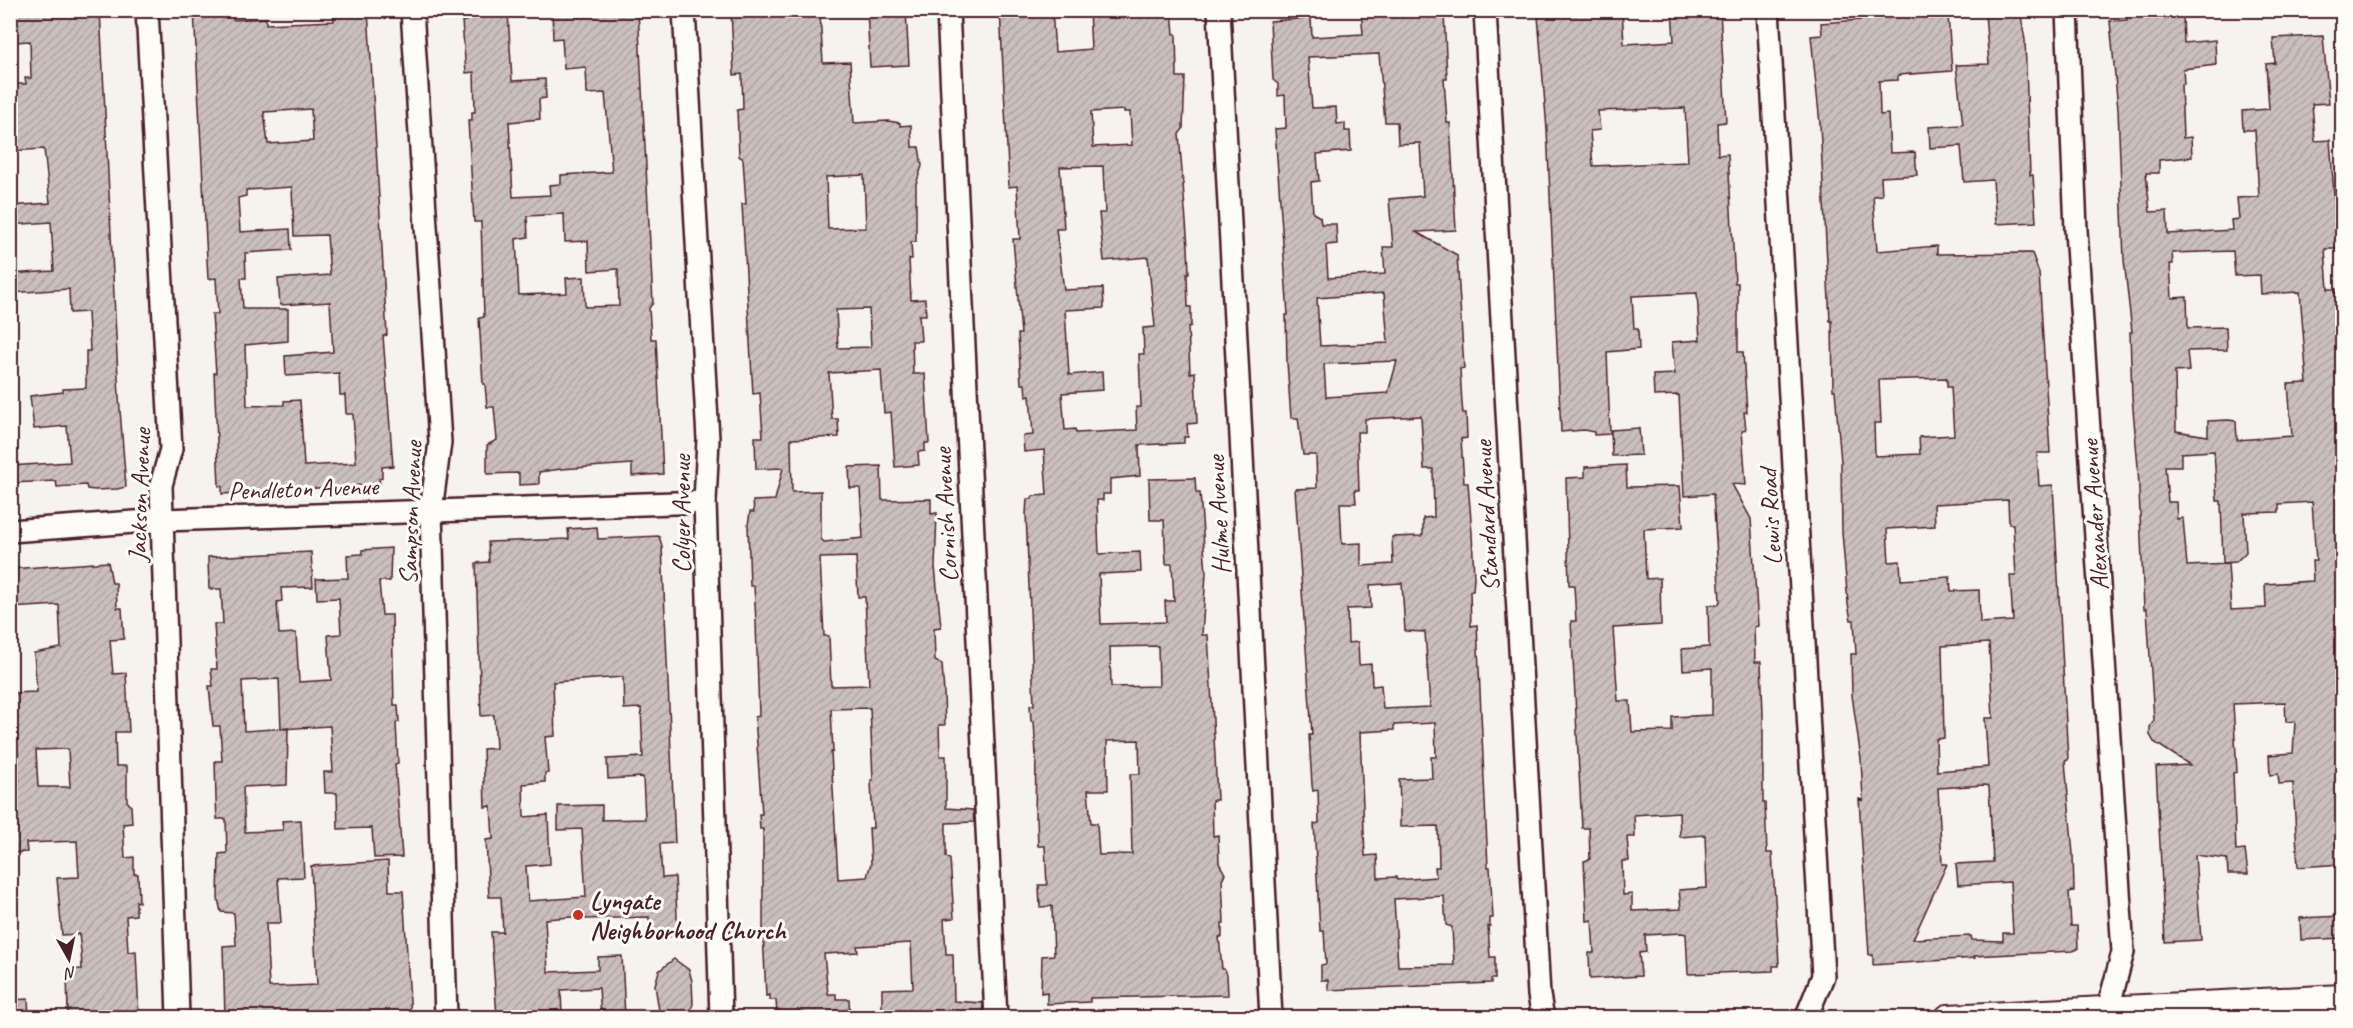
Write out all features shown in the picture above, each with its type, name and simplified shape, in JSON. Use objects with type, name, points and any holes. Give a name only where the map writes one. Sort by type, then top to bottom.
[{"type":"street","name":"Jackson Avenue","points":[[147,10],[171,449],[161,485],[178,1017]]},
{"type":"street","name":"Sampson Avenue","points":[[412,10],[440,442],[431,511],[446,1017]]},
{"type":"street","name":"Colyer Avenue","points":[[684,10],[708,439],[705,502],[721,1017]]},
{"type":"street","name":"Cornish Avenue","points":[[948,10],[996,1017]]},
{"type":"street","name":"Hulme Avenue","points":[[1219,10],[1271,1017]]},
{"type":"street","name":"Standard Avenue","points":[[1485,10],[1538,983],[1543,1017]]},
{"type":"street","name":"Lewis Road","points":[[1768,10],[1822,976],[1806,1017]]},
{"type":"street","name":"Alexander Avenue","points":[[2067,10],[2076,230],[2123,952],[2107,1013]]},
{"type":"street","name":"Pendleton Avenue","points":[[10,531],[162,520],[705,502]]},
{"type":"street","points":[[1948,1017],[2107,1013],[2343,998]]},
{"type":"building","points":[[13,10],[100,10],[119,397],[126,487],[95,490],[87,489],[86,485],[57,487],[56,481],[10,483],[10,466],[70,462],[67,426],[34,429],[30,396],[63,392],[63,389],[86,388],[86,351],[90,351],[88,312],[70,313],[69,289],[10,293],[10,274],[54,271],[51,222],[10,225],[10,206],[50,203],[44,149],[10,151],[10,131],[17,131],[15,84],[26,84],[25,78],[31,78],[30,41],[14,42]]},
{"type":"building","points":[[194,10],[233,10],[233,20],[266,18],[266,24],[334,21],[333,10],[368,10],[387,335],[383,336],[393,466],[382,467],[380,484],[222,494],[222,486],[219,486],[212,314],[218,314],[216,278],[208,279]],"holes":[[[311,109],[313,141],[268,144],[264,112]],[[292,187],[294,236],[327,235],[330,275],[278,279],[280,305],[330,302],[333,352],[285,356],[286,376],[339,373],[340,395],[345,395],[346,414],[353,414],[356,463],[304,466],[300,400],[284,401],[284,405],[247,406],[245,345],[288,341],[288,309],[243,309],[241,278],[246,278],[245,253],[291,250],[290,229],[240,232],[238,198],[246,196],[246,190]]]},
{"type":"building","points":[[552,10],[638,10],[653,303],[649,308],[651,339],[656,339],[663,474],[632,476],[632,464],[561,469],[539,472],[539,484],[519,485],[519,473],[487,474],[487,445],[497,440],[494,407],[487,407],[485,384],[483,384],[479,318],[484,317],[481,222],[474,222],[468,120],[472,120],[472,112],[475,112],[474,72],[466,73],[462,21],[466,21],[466,14],[508,12],[512,81],[545,79],[546,98],[539,99],[540,119],[509,122],[513,197],[550,195],[549,185],[561,184],[561,175],[612,172],[605,93],[587,94],[586,67],[564,69],[562,38],[553,39]],"holes":[[[564,214],[565,242],[588,241],[589,271],[618,269],[619,306],[585,307],[584,277],[566,278],[567,293],[519,295],[516,239],[528,237],[527,216]]]},
{"type":"building","points":[[731,10],[783,10],[783,17],[820,15],[823,63],[850,62],[854,123],[888,121],[900,123],[900,126],[911,125],[912,147],[919,147],[922,166],[916,184],[916,242],[911,242],[912,259],[909,259],[911,300],[925,299],[926,315],[919,315],[921,341],[912,341],[913,374],[925,374],[929,443],[925,443],[925,451],[918,452],[919,465],[895,467],[891,412],[884,413],[881,370],[829,373],[832,419],[838,419],[839,437],[791,439],[792,492],[821,491],[821,539],[824,542],[863,538],[860,488],[850,488],[849,467],[881,466],[882,500],[931,499],[931,514],[937,513],[935,567],[941,627],[934,628],[935,661],[942,664],[945,725],[939,725],[940,756],[946,756],[946,808],[973,810],[974,822],[946,823],[946,857],[950,859],[954,918],[944,919],[946,954],[953,954],[954,1001],[983,1003],[983,1015],[882,1017],[882,989],[913,988],[911,943],[857,946],[858,952],[824,954],[828,994],[836,994],[836,999],[849,999],[850,1017],[805,1017],[805,1013],[777,1014],[776,1000],[770,1000],[770,995],[766,996],[763,932],[763,829],[760,829],[759,814],[762,814],[755,717],[759,716],[756,622],[754,586],[750,586],[748,525],[750,512],[754,512],[753,501],[775,500],[783,468],[756,469],[755,437],[763,437],[760,393],[753,394],[742,204],[746,204],[743,159],[739,156],[737,110],[743,109],[742,74],[734,75]],"holes":[[[864,175],[866,228],[828,229],[826,177]],[[869,309],[871,347],[838,348],[836,310]],[[856,557],[858,597],[865,597],[869,685],[831,686],[829,636],[824,636],[820,558]],[[870,708],[873,828],[869,828],[871,863],[867,877],[838,879],[831,709]]]},
{"type":"building","points":[[867,10],[906,10],[909,65],[870,67]]},
{"type":"building","points":[[1000,10],[1052,10],[1055,52],[1091,49],[1089,10],[1172,10],[1174,34],[1176,34],[1177,77],[1185,77],[1183,129],[1179,134],[1188,247],[1188,307],[1191,307],[1191,326],[1188,327],[1190,373],[1195,372],[1197,423],[1187,424],[1188,437],[1184,437],[1184,443],[1139,445],[1140,476],[1110,479],[1110,494],[1103,494],[1103,500],[1097,500],[1099,554],[1140,552],[1141,572],[1099,574],[1101,624],[1166,622],[1165,601],[1174,601],[1172,564],[1166,564],[1164,520],[1150,520],[1149,479],[1195,478],[1196,493],[1200,493],[1206,573],[1202,635],[1208,635],[1215,755],[1217,800],[1212,800],[1213,836],[1218,835],[1219,863],[1225,874],[1222,879],[1224,923],[1222,923],[1222,937],[1219,937],[1222,969],[1227,975],[1228,995],[1090,998],[1090,1002],[1047,1004],[1047,992],[1041,993],[1042,956],[1054,955],[1052,906],[1040,907],[1039,885],[1047,885],[1045,846],[1038,846],[1037,818],[1035,818],[1036,756],[1034,721],[1031,721],[1030,705],[1034,705],[1026,514],[1027,499],[1047,495],[1044,450],[1024,452],[1023,436],[1033,435],[1030,395],[1026,396],[1025,384],[1021,384],[1018,334],[1021,334],[1013,239],[1020,239],[1017,186],[1009,187]],"holes":[[[1124,110],[1124,112],[1130,112],[1132,145],[1093,147],[1091,112]],[[1103,166],[1105,213],[1099,213],[1104,261],[1148,257],[1155,327],[1143,328],[1144,354],[1139,354],[1141,407],[1136,407],[1137,430],[1076,433],[1075,429],[1065,430],[1062,393],[1103,390],[1102,372],[1069,375],[1065,310],[1104,308],[1103,288],[1064,290],[1056,229],[1064,229],[1060,167]],[[1158,646],[1159,686],[1111,687],[1110,647]],[[1139,740],[1140,774],[1130,774],[1132,854],[1099,855],[1097,823],[1091,823],[1088,790],[1108,790],[1107,741]]]},
{"type":"building","points":[[1361,10],[1397,10],[1397,15],[1444,12],[1447,79],[1444,79],[1447,123],[1450,123],[1456,230],[1416,232],[1457,255],[1464,368],[1460,369],[1467,438],[1461,439],[1464,483],[1468,483],[1474,578],[1473,591],[1470,591],[1471,626],[1477,625],[1488,867],[1490,867],[1493,918],[1490,918],[1490,926],[1488,926],[1490,957],[1495,957],[1495,979],[1491,979],[1491,983],[1328,990],[1328,980],[1321,980],[1321,965],[1326,964],[1324,931],[1320,931],[1314,824],[1319,823],[1318,790],[1313,791],[1312,785],[1309,735],[1312,735],[1295,489],[1317,488],[1316,455],[1303,455],[1298,418],[1291,418],[1287,362],[1286,315],[1288,315],[1275,129],[1286,128],[1285,95],[1278,96],[1278,84],[1273,80],[1270,21],[1311,18],[1312,37],[1363,34]],"holes":[[[1379,54],[1385,122],[1397,122],[1398,144],[1420,143],[1423,196],[1389,199],[1393,247],[1383,247],[1385,274],[1328,278],[1326,245],[1337,244],[1336,224],[1321,224],[1320,217],[1313,213],[1311,182],[1319,181],[1317,154],[1351,151],[1350,131],[1345,131],[1345,123],[1337,124],[1336,107],[1312,108],[1308,57]],[[1384,293],[1388,343],[1320,346],[1317,298]],[[1397,361],[1388,393],[1326,397],[1324,364]],[[1421,416],[1424,469],[1433,469],[1434,517],[1423,518],[1421,536],[1392,537],[1393,564],[1361,566],[1361,543],[1342,544],[1340,503],[1356,503],[1355,490],[1359,490],[1357,432],[1365,432],[1365,419]],[[1402,583],[1405,631],[1425,632],[1430,707],[1383,709],[1381,685],[1372,686],[1371,664],[1359,665],[1358,642],[1348,643],[1347,609],[1371,608],[1370,585]],[[1435,723],[1436,757],[1431,757],[1432,778],[1399,779],[1400,827],[1438,826],[1439,867],[1435,867],[1436,877],[1397,880],[1396,877],[1378,878],[1377,855],[1365,856],[1360,732],[1394,730],[1394,725]],[[1444,896],[1446,925],[1452,927],[1454,965],[1398,966],[1394,899]]]},
{"type":"building","points":[[1583,10],[1622,10],[1624,44],[1626,44],[1674,41],[1672,10],[1720,10],[1726,122],[1717,123],[1718,155],[1728,154],[1735,283],[1738,283],[1738,352],[1743,352],[1747,412],[1744,412],[1746,430],[1742,431],[1746,485],[1732,484],[1751,519],[1758,626],[1754,627],[1755,662],[1761,662],[1763,803],[1765,803],[1767,853],[1772,853],[1778,945],[1779,966],[1773,966],[1773,971],[1688,974],[1686,934],[1682,933],[1645,935],[1646,952],[1639,953],[1641,976],[1590,979],[1589,953],[1594,953],[1592,920],[1587,921],[1584,861],[1590,859],[1589,828],[1582,828],[1571,621],[1576,621],[1574,585],[1569,585],[1566,478],[1585,477],[1585,467],[1626,465],[1627,487],[1680,486],[1683,527],[1644,529],[1646,579],[1660,578],[1661,625],[1613,628],[1618,701],[1630,701],[1632,732],[1672,731],[1672,717],[1712,715],[1712,668],[1683,670],[1682,649],[1709,647],[1708,605],[1718,605],[1720,601],[1713,494],[1684,496],[1679,395],[1654,396],[1653,375],[1675,374],[1672,342],[1700,340],[1697,293],[1632,296],[1634,329],[1638,329],[1639,349],[1607,352],[1610,434],[1594,435],[1594,432],[1584,430],[1561,432],[1547,130],[1538,16],[1583,14]],"holes":[[[1685,108],[1688,162],[1593,166],[1590,131],[1600,130],[1598,111]],[[1679,812],[1680,837],[1705,835],[1707,888],[1679,890],[1681,909],[1632,911],[1632,894],[1623,895],[1622,861],[1629,861],[1627,837],[1635,837],[1634,815]]]},
{"type":"building","points":[[1913,10],[1913,17],[1948,15],[1952,71],[1898,75],[1898,80],[1879,81],[1880,115],[1888,114],[1890,153],[1915,152],[1917,175],[1881,177],[1882,195],[1873,196],[1877,251],[1937,246],[1937,254],[2032,253],[2039,273],[2050,453],[2037,453],[2039,486],[2053,485],[2068,760],[2065,761],[2073,854],[2074,891],[2069,892],[2071,926],[2077,926],[2078,949],[2073,951],[1974,956],[1975,958],[1873,965],[1873,955],[1869,955],[1859,799],[1863,800],[1861,759],[1852,695],[1851,654],[1856,654],[1854,620],[1851,620],[1848,604],[1842,532],[1841,462],[1835,390],[1833,390],[1832,321],[1830,321],[1820,124],[1811,36],[1822,35],[1821,23],[1860,20],[1860,12]],"holes":[[[1947,378],[1947,387],[1951,387],[1954,435],[1919,437],[1920,454],[1875,456],[1874,423],[1881,423],[1879,380]],[[2008,500],[2009,524],[2013,524],[2016,576],[2010,576],[2013,621],[1980,623],[1979,590],[1951,591],[1950,577],[1901,580],[1900,561],[1889,562],[1887,529],[1935,526],[1934,504]],[[1989,643],[1993,718],[1985,718],[1988,767],[1937,771],[1936,739],[1944,738],[1942,646]],[[1989,786],[1993,862],[1956,864],[1958,885],[2010,882],[2013,933],[2003,933],[2003,941],[1972,940],[1971,936],[1913,939],[1947,864],[1942,864],[1938,788]]]},
{"type":"building","points":[[1992,10],[2020,10],[2025,40],[2030,175],[2033,175],[2036,222],[1996,224],[1993,180],[1964,182],[1961,146],[1930,148],[1929,127],[1963,125],[1956,65],[1989,64],[1985,14]]},
{"type":"building","points":[[2127,10],[2150,10],[2150,18],[2183,16],[2184,43],[2215,40],[2216,65],[2183,69],[2184,84],[2181,84],[2183,138],[2191,137],[2192,157],[2159,160],[2159,173],[2146,173],[2150,212],[2167,211],[2168,234],[2232,230],[2231,220],[2239,219],[2237,198],[2259,197],[2255,130],[2243,130],[2242,111],[2269,109],[2266,64],[2275,63],[2273,38],[2323,36],[2329,103],[2312,104],[2315,141],[2330,140],[2338,249],[2325,249],[2328,289],[2336,289],[2343,366],[2343,864],[2298,867],[2293,783],[2279,784],[2278,774],[2270,775],[2269,755],[2293,753],[2295,721],[2286,722],[2285,702],[2233,704],[2237,772],[2233,773],[2236,851],[2245,850],[2248,874],[2228,874],[2227,859],[2195,855],[2201,940],[2165,942],[2156,767],[2190,765],[2154,742],[2150,735],[2150,727],[2154,720],[2147,609],[2144,609],[2138,467],[2132,397],[2130,332],[2132,332],[2124,260],[2118,109],[2110,21],[2127,20]],"holes":[[[2233,251],[2235,276],[2260,275],[2261,294],[2300,292],[2307,383],[2288,384],[2292,436],[2237,440],[2236,421],[2228,420],[2208,421],[2208,436],[2176,431],[2175,372],[2189,371],[2187,351],[2227,350],[2226,327],[2188,328],[2187,297],[2172,298],[2170,264],[2173,264],[2172,253]],[[2214,451],[2217,501],[2221,501],[2223,563],[2236,562],[2246,552],[2244,513],[2279,512],[2279,504],[2312,502],[2316,561],[2312,561],[2313,581],[2265,584],[2266,608],[2231,610],[2228,564],[2187,566],[2183,518],[2177,519],[2176,502],[2168,502],[2165,466],[2181,466],[2181,453]]]},
{"type":"building","points":[[1639,428],[1641,455],[1612,456],[1611,430]]},
{"type":"building","points":[[597,527],[598,539],[659,536],[662,546],[675,843],[660,844],[662,878],[675,877],[678,936],[650,937],[649,917],[585,919],[585,916],[545,919],[548,972],[598,970],[598,957],[622,956],[625,1017],[601,1017],[599,988],[561,990],[562,1017],[497,1017],[491,932],[503,932],[501,897],[489,897],[486,840],[493,839],[491,806],[485,807],[483,749],[496,748],[494,715],[481,716],[476,563],[489,562],[488,542],[569,539],[568,529]],"holes":[[[623,677],[624,709],[641,708],[643,757],[607,759],[608,779],[643,777],[645,819],[602,820],[602,805],[558,806],[558,830],[582,829],[586,897],[528,901],[526,866],[550,864],[548,815],[524,817],[523,784],[545,782],[545,773],[548,773],[545,737],[555,736],[553,682]]]},
{"type":"building","points":[[391,548],[390,581],[379,581],[382,615],[392,615],[394,705],[398,705],[399,722],[396,723],[398,763],[395,764],[402,857],[374,858],[372,828],[338,829],[337,793],[325,793],[324,772],[333,772],[330,726],[288,729],[287,785],[243,787],[245,832],[283,830],[282,821],[301,820],[304,877],[278,878],[281,923],[266,923],[269,987],[317,985],[311,866],[388,861],[389,891],[403,891],[411,1017],[317,1017],[317,1015],[225,1017],[223,946],[236,945],[234,913],[221,912],[218,899],[219,854],[227,853],[226,819],[217,819],[215,761],[222,761],[220,726],[213,726],[209,686],[213,686],[211,669],[217,669],[214,624],[223,624],[221,589],[209,589],[208,557],[311,552],[313,587],[281,588],[282,601],[277,602],[279,634],[296,633],[299,682],[331,680],[328,635],[341,634],[339,598],[317,599],[316,579],[348,578],[347,555],[362,554],[362,550]],"holes":[[[279,679],[281,728],[244,731],[242,681]]]},
{"type":"building","points":[[108,562],[112,583],[116,583],[117,608],[122,608],[124,639],[110,640],[113,674],[126,673],[129,732],[115,732],[116,766],[127,766],[127,801],[131,806],[132,823],[123,824],[125,858],[134,857],[134,874],[138,874],[139,902],[136,901],[136,915],[126,916],[128,952],[136,951],[139,1017],[68,1017],[67,970],[82,969],[81,951],[79,934],[62,935],[57,878],[79,877],[77,841],[26,843],[27,852],[10,853],[10,786],[19,786],[18,751],[12,752],[10,693],[37,692],[34,653],[61,648],[59,605],[10,608],[10,569]],"holes":[[[68,749],[70,787],[38,787],[36,750]]]},
{"type":"building","points":[[2343,916],[2343,938],[2301,940],[2300,918]]},
{"type":"building","points":[[674,959],[689,970],[693,1004],[688,1017],[660,1017],[655,985],[659,971]]},
{"type":"building","points":[[28,999],[29,1017],[10,1017],[10,1000]]},
{"type":"place","name":"Lyngate Neighborhood Church","points":[[578,915]]}]
